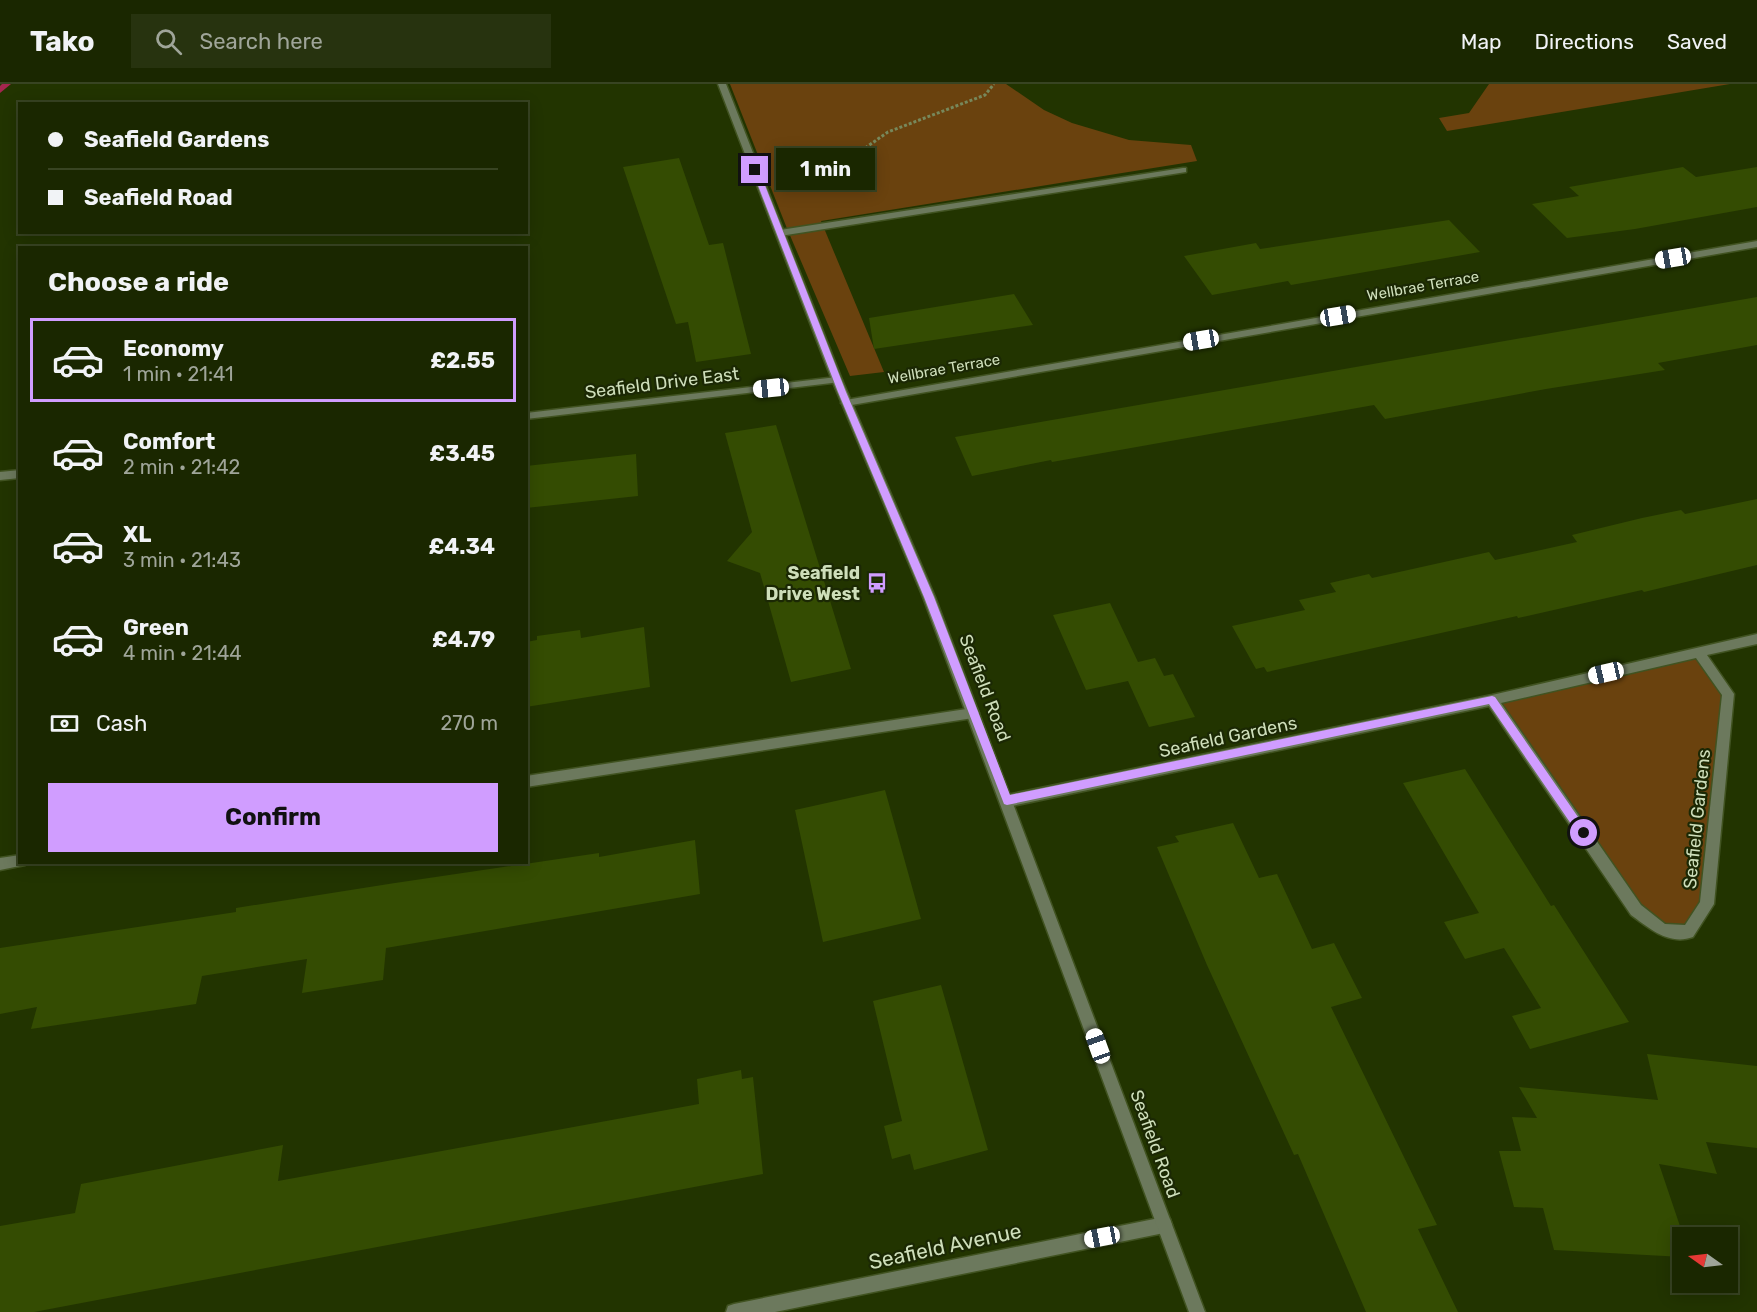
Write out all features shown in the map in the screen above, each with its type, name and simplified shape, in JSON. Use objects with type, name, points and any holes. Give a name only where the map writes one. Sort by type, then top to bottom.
[{"type":"street","name":"Seafield Road","points":[[722,84],[846,403],[929,597],[1197,1312]]},
{"type":"street","points":[[780,233],[1183,170]]},
{"type":"street","name":"Wellbrae Terrace","points":[[846,403],[1757,243]]},
{"type":"street","name":"Seafield Drive East","points":[[528,416],[837,380]]},
{"type":"street","points":[[0,476],[18,474]]},
{"type":"street","name":"Seafield Gardens","points":[[1007,801],[1492,700],[1757,639]]},
{"type":"street","name":"Seafield Gardens","points":[[1492,700],[1636,910],[1662,930],[1688,932],[1707,904],[1728,694],[1698,652]]},
{"type":"street","points":[[528,782],[973,713]]},
{"type":"street","points":[[0,864],[18,861]]},
{"type":"street","name":"Seafield Avenue","points":[[735,1312],[1164,1225]]},
{"type":"path","points":[[827,180],[855,155],[888,132],[986,95],[994,84]]},
{"type":"shaded area","points":[[730,84],[1006,84],[1044,110],[1072,123],[1129,140],[1191,145],[1197,161],[821,221],[884,372],[850,376],[786,226]]},
{"type":"shaded area","points":[[1489,84],[1730,84],[1447,131],[1439,118],[1469,113]]},
{"type":"shaded area","points":[[1698,652],[1728,694],[1707,904],[1688,932],[1662,930],[1636,910],[1492,700]]},
{"type":"building","points":[[679,158],[709,245],[723,243],[751,354],[696,362],[688,322],[676,324],[623,167]]},
{"type":"building","points":[[1683,167],[1696,177],[1757,167],[1757,207],[1635,229],[1567,238],[1532,204],[1579,196],[1569,187]]},
{"type":"building","points":[[1449,220],[1480,252],[1291,285],[1288,281],[1212,295],[1184,256],[1256,243],[1260,249]]},
{"type":"building","points":[[1014,294],[1033,325],[874,349],[869,318]]},
{"type":"building","points":[[1757,297],[1757,345],[1658,363],[1665,370],[1385,419],[1374,405],[1052,462],[1051,460],[972,476],[955,437]]},
{"type":"building","points":[[776,425],[851,669],[791,682],[760,573],[727,561],[752,532],[725,433]]},
{"type":"building","points":[[636,454],[638,496],[528,508],[528,466]]},
{"type":"building","points":[[1757,499],[1757,565],[1644,592],[1642,590],[1518,618],[1517,616],[1267,672],[1264,667],[1256,669],[1232,626],[1305,610],[1299,600],[1336,592],[1330,583],[1369,574],[1372,578],[1489,552],[1495,560],[1577,542],[1572,535],[1642,518],[1681,510],[1685,514]]},
{"type":"building","points":[[1110,603],[1138,662],[1155,658],[1164,676],[1173,674],[1195,717],[1149,727],[1128,681],[1086,690],[1053,615]]},
{"type":"building","points":[[644,627],[650,687],[528,707],[528,642],[537,640],[537,636],[580,630],[581,638]]},
{"type":"building","points":[[1465,769],[1551,906],[1554,905],[1629,1022],[1530,1049],[1512,1016],[1541,1008],[1504,948],[1465,959],[1444,922],[1479,913],[1403,783]]},
{"type":"building","points":[[885,790],[921,919],[823,942],[795,810]]},
{"type":"building","points":[[1233,823],[1259,878],[1277,874],[1312,949],[1334,943],[1362,998],[1331,1007],[1437,1225],[1418,1229],[1458,1312],[1366,1312],[1298,1154],[1294,1155],[1207,965],[1157,847],[1179,842],[1175,836]]},
{"type":"building","points":[[695,840],[700,894],[386,948],[383,980],[302,993],[307,959],[202,976],[196,1004],[31,1029],[37,1007],[0,1014],[0,948],[236,912],[236,908],[395,883],[599,853],[599,857]]},
{"type":"building","points":[[941,985],[988,1150],[914,1170],[910,1154],[892,1159],[884,1126],[902,1121],[873,1001]]},
{"type":"building","points":[[1647,1054],[1757,1066],[1757,1148],[1706,1142],[1717,1174],[1659,1164],[1680,1227],[1672,1227],[1672,1256],[1554,1250],[1543,1208],[1514,1207],[1499,1151],[1521,1151],[1512,1117],[1537,1118],[1519,1087],[1658,1100]]},
{"type":"building","points":[[741,1070],[742,1079],[753,1077],[763,1174],[34,1312],[0,1312],[0,1226],[75,1213],[81,1184],[283,1145],[278,1181],[699,1104],[697,1079]]},
{"type":"waterway","points":[[0,91],[7,84]]},
{"type":"place","name":"Seafield Drive West","points":[[877,583]]},
{"type":"route","points":[[755,170],[842,392],[929,597],[1007,801],[1492,700],[1584,833]]}]
